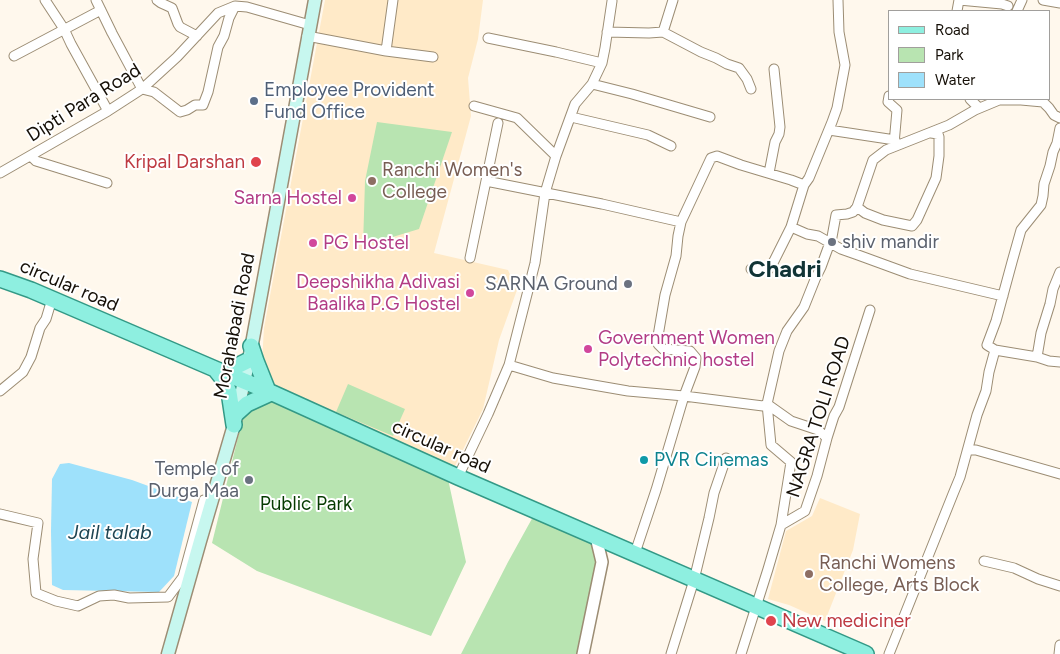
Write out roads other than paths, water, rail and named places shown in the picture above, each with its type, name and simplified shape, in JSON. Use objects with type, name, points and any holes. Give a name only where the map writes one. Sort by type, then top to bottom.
[{"type":"main road","name":"Morahabadi Road","points":[[168,654],[235,419],[244,381],[314,0]]},
{"type":"main road","name":"circular road","points":[[0,279],[52,299],[270,392],[458,477],[866,654]]},
{"type":"main road","points":[[250,353],[256,361],[270,392],[247,404],[235,419],[229,392],[219,371],[250,353]]},
{"type":"street","points":[[45,0],[64,29],[108,111]]},
{"type":"street","points":[[96,0],[142,89],[154,92],[180,112],[187,110],[195,104],[203,104],[208,92],[218,47],[235,6],[247,7],[309,31],[386,51],[433,57]]},
{"type":"street","points":[[157,0],[172,8],[180,27],[198,36]]},
{"type":"street","points":[[386,51],[393,0]]},
{"type":"street","points":[[458,477],[509,365],[535,263],[545,193],[556,156],[576,104],[592,84],[602,63],[612,0]]},
{"type":"street","points":[[663,32],[673,0]]},
{"type":"street","points":[[751,269],[768,269],[774,261],[791,227],[804,185],[809,178],[837,108],[845,65],[839,32],[838,0]]},
{"type":"street","points":[[959,0],[1008,6]]},
{"type":"street","points":[[1043,0],[1060,3]]},
{"type":"street","name":"Dipti Para Road","points":[[0,173],[108,111],[142,89],[198,36],[218,13],[235,6]]},
{"type":"street","points":[[14,56],[101,10]]},
{"type":"street","points":[[607,32],[663,32],[701,52],[739,68],[751,89]]},
{"type":"street","points":[[488,38],[602,63]]},
{"type":"street","points":[[769,173],[780,127],[774,70]]},
{"type":"street","points":[[592,84],[710,117]]},
{"type":"street","points":[[888,100],[888,102],[898,110],[894,144]]},
{"type":"street","points":[[971,100],[979,108]]},
{"type":"street","points":[[741,654],[781,524],[791,462],[771,445],[765,405],[779,351],[787,331],[804,307],[821,267],[830,242],[836,215],[853,212],[857,207],[873,160],[880,154],[894,144],[932,133],[997,100]]},
{"type":"street","points":[[1028,100],[1043,102],[1054,115],[1060,118]]},
{"type":"street","points":[[474,106],[517,118],[556,156]]},
{"type":"street","points":[[571,118],[648,135],[670,146]]},
{"type":"street","points":[[470,258],[498,123]]},
{"type":"street","points":[[1060,128],[1044,184],[1041,205],[1021,230],[988,345],[995,350],[1060,362]]},
{"type":"street","points":[[829,130],[894,144]]},
{"type":"street","points":[[857,207],[865,213],[883,220],[912,226],[917,220],[936,178],[939,137],[938,134],[932,133]]},
{"type":"street","points":[[31,156],[36,161],[107,183]]},
{"type":"street","points":[[635,553],[684,396],[695,367],[696,358],[690,351],[663,349],[658,344],[665,295],[676,256],[681,222],[712,158],[718,156],[804,185]]},
{"type":"street","points":[[486,181],[681,222]]},
{"type":"street","points":[[791,227],[807,234],[818,236],[858,256],[910,274],[1003,296]]},
{"type":"street","points":[[1037,357],[1041,333],[1053,289],[1060,272]]},
{"type":"street","points":[[0,391],[24,372],[31,358],[40,328],[46,318],[52,299]]},
{"type":"street","name":"NAGRA TOLI ROAD","points":[[781,524],[805,511],[817,476],[826,438],[834,416],[840,407],[870,310]]},
{"type":"street","points":[[889,654],[960,477],[969,450],[977,415],[986,391],[995,350]]},
{"type":"street","points":[[509,365],[553,378],[628,391],[765,405],[791,421],[818,430],[826,438]]},
{"type":"street","points":[[969,450],[976,450],[1060,474]]},
{"type":"street","points":[[671,654],[694,580],[710,518],[714,493],[726,458]]},
{"type":"street","points":[[0,514],[38,523],[33,558],[36,593],[56,601],[78,606],[99,596],[114,595],[129,598],[168,597],[183,577],[204,500],[212,500]]},
{"type":"street","points":[[583,654],[602,562],[596,537]]},
{"type":"street","points":[[602,562],[617,546]]},
{"type":"street","points":[[984,561],[1014,568],[1060,586]]},
{"type":"street","points":[[1059,654],[1060,645]]},
{"type":"water","name":"Jail talab","points":[[69,463],[132,480],[192,502],[174,576],[159,592],[63,590],[52,585],[52,479],[60,464]]},
{"type":"place","name":"Employee Provident Fund Office","points":[[254,101]]},
{"type":"place","name":"Kripal Darshan","points":[[256,162]]},
{"type":"place","name":"Ranchi Women's College","points":[[372,181]]},
{"type":"place","name":"Sarna Hostel","points":[[352,198]]},
{"type":"place","name":"shiv mandir","points":[[832,242]]},
{"type":"place","name":"PG Hostel","points":[[313,243]]},
{"type":"place","name":"SARNA Ground","points":[[628,284]]},
{"type":"place","name":"Deepshikha Adivasi Baalika P.G Hostel","points":[[470,293]]},
{"type":"place","name":"Government Women Polytechnic hostel","points":[[588,349]]},
{"type":"place","name":"PVR Cinemas","points":[[644,460]]},
{"type":"place","name":"Temple of Durga Maa","points":[[249,480]]},
{"type":"place","name":"Ranchi Womens College, Arts Block","points":[[809,574]]},
{"type":"place","name":"New mediciner","points":[[771,621]]},
{"type":"district","name":"Chadri","points":[[785,270]]},
{"type":"park label","name":"Public Park","points":[[306,504]]}]
